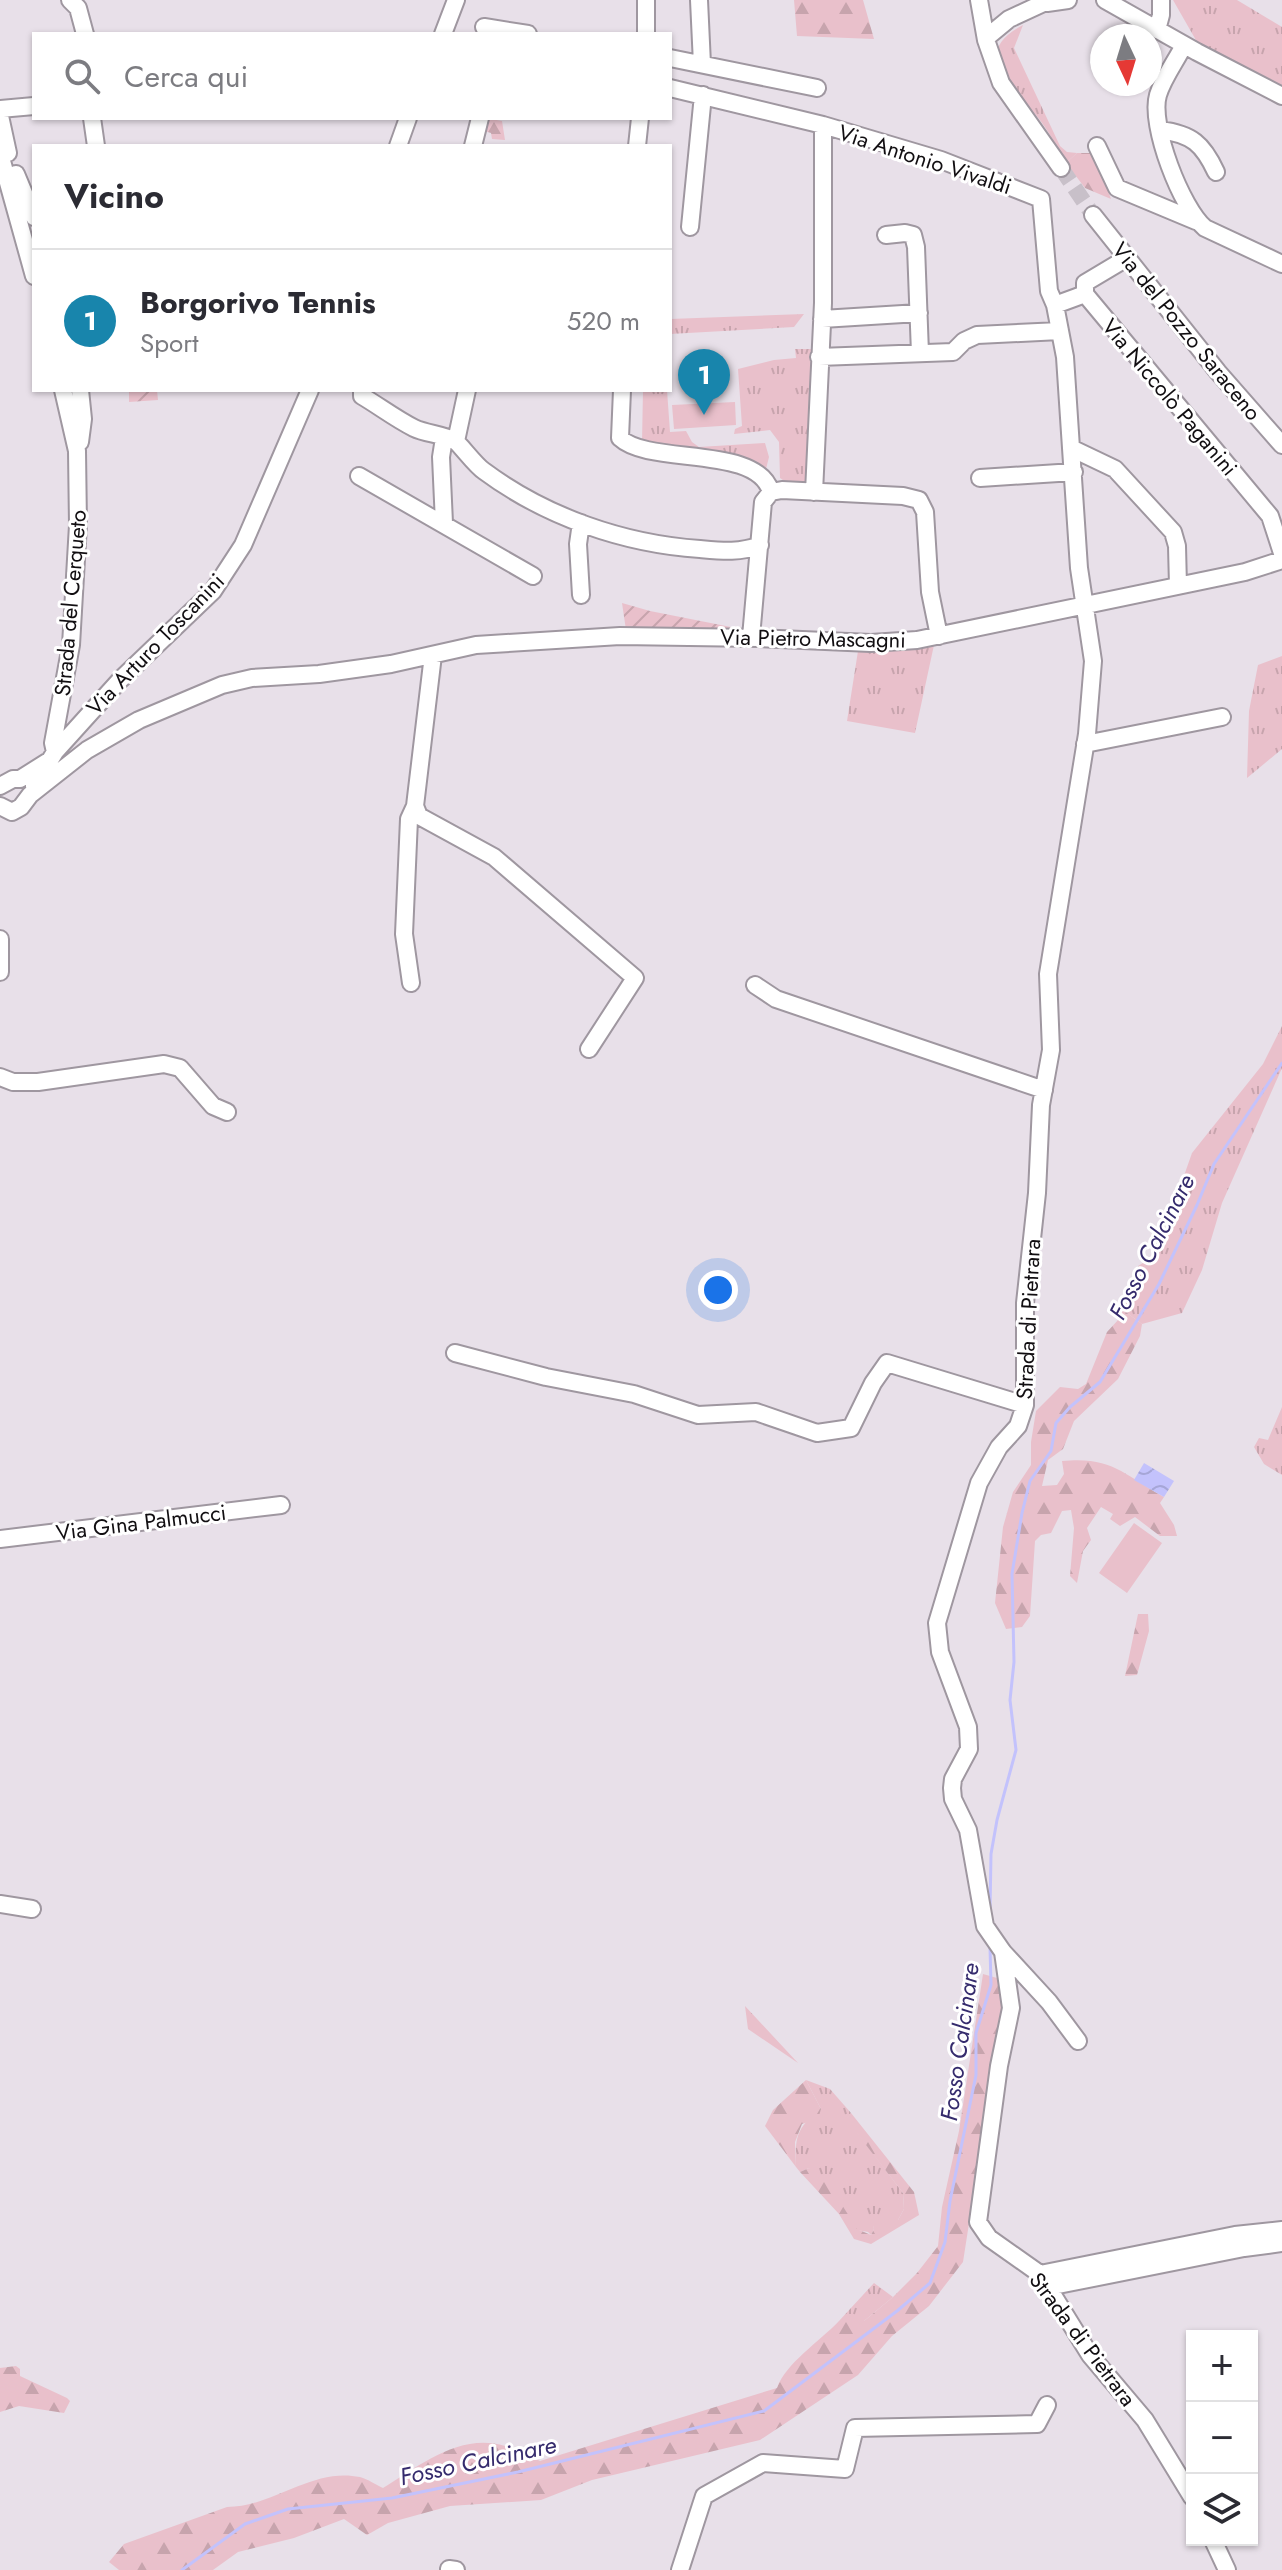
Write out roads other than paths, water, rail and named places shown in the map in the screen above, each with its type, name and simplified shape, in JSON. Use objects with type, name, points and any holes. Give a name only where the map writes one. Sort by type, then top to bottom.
[{"type":"street","points":[[70,0],[78,8],[84,32]]},
{"type":"street","points":[[444,32],[456,0]]},
{"type":"street","points":[[646,0],[646,32]]},
{"type":"street","points":[[699,0],[702,64]]},
{"type":"street","points":[[979,0],[984,30],[1001,83],[1061,168]]},
{"type":"street","points":[[984,30],[991,19],[1009,19],[1048,1],[1080,0]]},
{"type":"street","points":[[1105,0],[1147,24]]},
{"type":"street","points":[[1159,24],[1161,0]]},
{"type":"street","points":[[484,27],[515,32]]},
{"type":"street","points":[[1162,33],[1282,96]]},
{"type":"street","points":[[1191,49],[1157,97],[1156,113],[1167,159],[1196,221]]},
{"type":"street","points":[[672,58],[817,88]]},
{"type":"street","name":"Via Antonio Vivaldi","points":[[672,88],[823,125],[941,160],[1041,199],[1049,291],[1055,305],[1065,357],[1079,568],[1085,604]]},
{"type":"street","points":[[690,227],[703,95]]},
{"type":"street","points":[[0,109],[32,106]]},
{"type":"street","points":[[0,116],[3,151],[32,268]]},
{"type":"street","points":[[92,120],[96,144]]},
{"type":"street","points":[[399,144],[407,120]]},
{"type":"street","points":[[474,144],[480,120]]},
{"type":"street","points":[[637,144],[640,120]]},
{"type":"street","points":[[814,492],[822,319],[823,125]]},
{"type":"street","points":[[1160,130],[1179,132],[1201,144],[1216,172]]},
{"type":"street","points":[[1097,146],[1117,188],[1196,221],[1282,264]]},
{"type":"street","points":[[3,151],[32,213]]},
{"type":"street","name":"Via del Pozzo Saraceno","points":[[1093,215],[1218,372],[1282,445]]},
{"type":"street","points":[[886,235],[913,235],[920,353]]},
{"type":"street","points":[[1055,305],[1085,294],[1085,283],[1127,258]]},
{"type":"street","name":"Via Niccolò Paganini","points":[[1085,294],[1270,516],[1282,553]]},
{"type":"street","points":[[822,319],[919,313]]},
{"type":"street","points":[[819,357],[953,352],[964,341],[977,335],[1060,331]]},
{"type":"street","name":"Strada del Cerqueto","points":[[63,392],[77,451]]},
{"type":"street","name":"Strada del Cerqueto","points":[[39,775],[53,743],[71,645],[78,525],[77,451],[83,419],[80,392]]},
{"type":"street","name":"Via Arturo Toscanini","points":[[39,775],[120,680],[213,591],[243,545],[309,392]]},
{"type":"street","points":[[362,392],[362,396],[415,429],[450,440],[485,472],[533,501],[581,523],[626,539],[675,548],[732,552],[747,551],[760,545]]},
{"type":"street","points":[[444,523],[441,457],[466,392]]},
{"type":"street","points":[[622,392],[620,438],[628,445],[689,454],[750,469],[768,482],[771,492]]},
{"type":"street","points":[[1071,448],[1115,469],[1173,532],[1177,546],[1178,586]]},
{"type":"street","points":[[980,478],[1074,472]]},
{"type":"street","points":[[359,476],[533,576]]},
{"type":"street","points":[[751,637],[763,502],[771,492],[782,490],[903,496],[919,500],[925,512],[930,592],[939,636]]},
{"type":"street","points":[[581,523],[578,544],[581,595]]},
{"type":"street","name":"Via Pietro Mascagni","points":[[39,775],[139,720],[222,685],[252,678],[319,674],[391,664],[476,645],[620,636],[751,637],[871,643],[939,636],[1245,572],[1282,560]]},
{"type":"street","name":"Strada di Pietrara","points":[[1078,2041],[985,1926],[968,1830],[953,1799],[953,1779],[969,1749],[968,1727],[940,1652],[937,1623],[979,1483],[999,1447],[1018,1426],[1025,1405],[1025,1303],[1044,1090],[1051,1050],[1048,974],[1085,744],[1093,661],[1085,604]]},
{"type":"street","points":[[411,983],[404,934],[409,819],[415,806],[433,655]]},
{"type":"street","points":[[1085,744],[1222,717]]},
{"type":"street","points":[[0,786],[13,779],[39,775]]},
{"type":"street","points":[[4,814],[21,807],[39,775]]},
{"type":"street","points":[[415,806],[419,816],[494,857],[635,978],[589,1049]]},
{"type":"street","points":[[0,939],[0,972]]},
{"type":"street","points":[[755,985],[776,999],[1044,1090]]},
{"type":"street","points":[[0,1077],[13,1082],[38,1082],[164,1064],[180,1068],[213,1106],[227,1112]]},
{"type":"street","points":[[455,1353],[546,1377],[634,1394],[698,1415],[756,1412],[817,1433],[851,1428],[873,1383],[887,1363],[1025,1405]]},
{"type":"street","name":"Via Gina Palmucci","points":[[0,1539],[281,1505]]},
{"type":"street","points":[[0,1904],[32,1909]]},
{"type":"street","name":"Strada di Pietrara","points":[[1003,1952],[1011,2008],[999,2066],[978,2222],[989,2238],[1044,2280],[1090,2355],[1145,2420],[1186,2487]]},
{"type":"street","points":[[1044,2280],[1235,2235],[1282,2230]]},
{"type":"street","points":[[1044,2280],[1282,2243]]},
{"type":"street","points":[[680,2570],[704,2496],[763,2463],[845,2469],[855,2428],[1037,2424],[1047,2405]]},
{"type":"street","points":[[1216,2546],[1227,2570]]},
{"type":"street","points":[[449,2569],[456,2570]]},
{"type":"water","points":[[1144,1463],[1174,1481],[1164,1497],[1134,1480]]},
{"type":"waterway","name":"Fosso Calcinare","points":[[990,1911],[991,1854],[1016,1750],[1010,1700],[1014,1662],[1012,1574],[1030,1481],[1051,1451],[1056,1423],[1100,1382],[1159,1284],[1214,1164],[1282,1063]]},
{"type":"waterway","name":"Fosso Calcinare","points":[[182,2570],[245,2524],[288,2509],[392,2498],[518,2472],[764,2411],[897,2311],[930,2283],[945,2242],[950,2201],[976,2075],[976,2033],[991,1985],[990,1947]]},
{"type":"tunnel","points":[[1061,168],[1093,215]]},
{"type":"place","name":"Borgorivo Tennis","points":[[704,415]]}]
